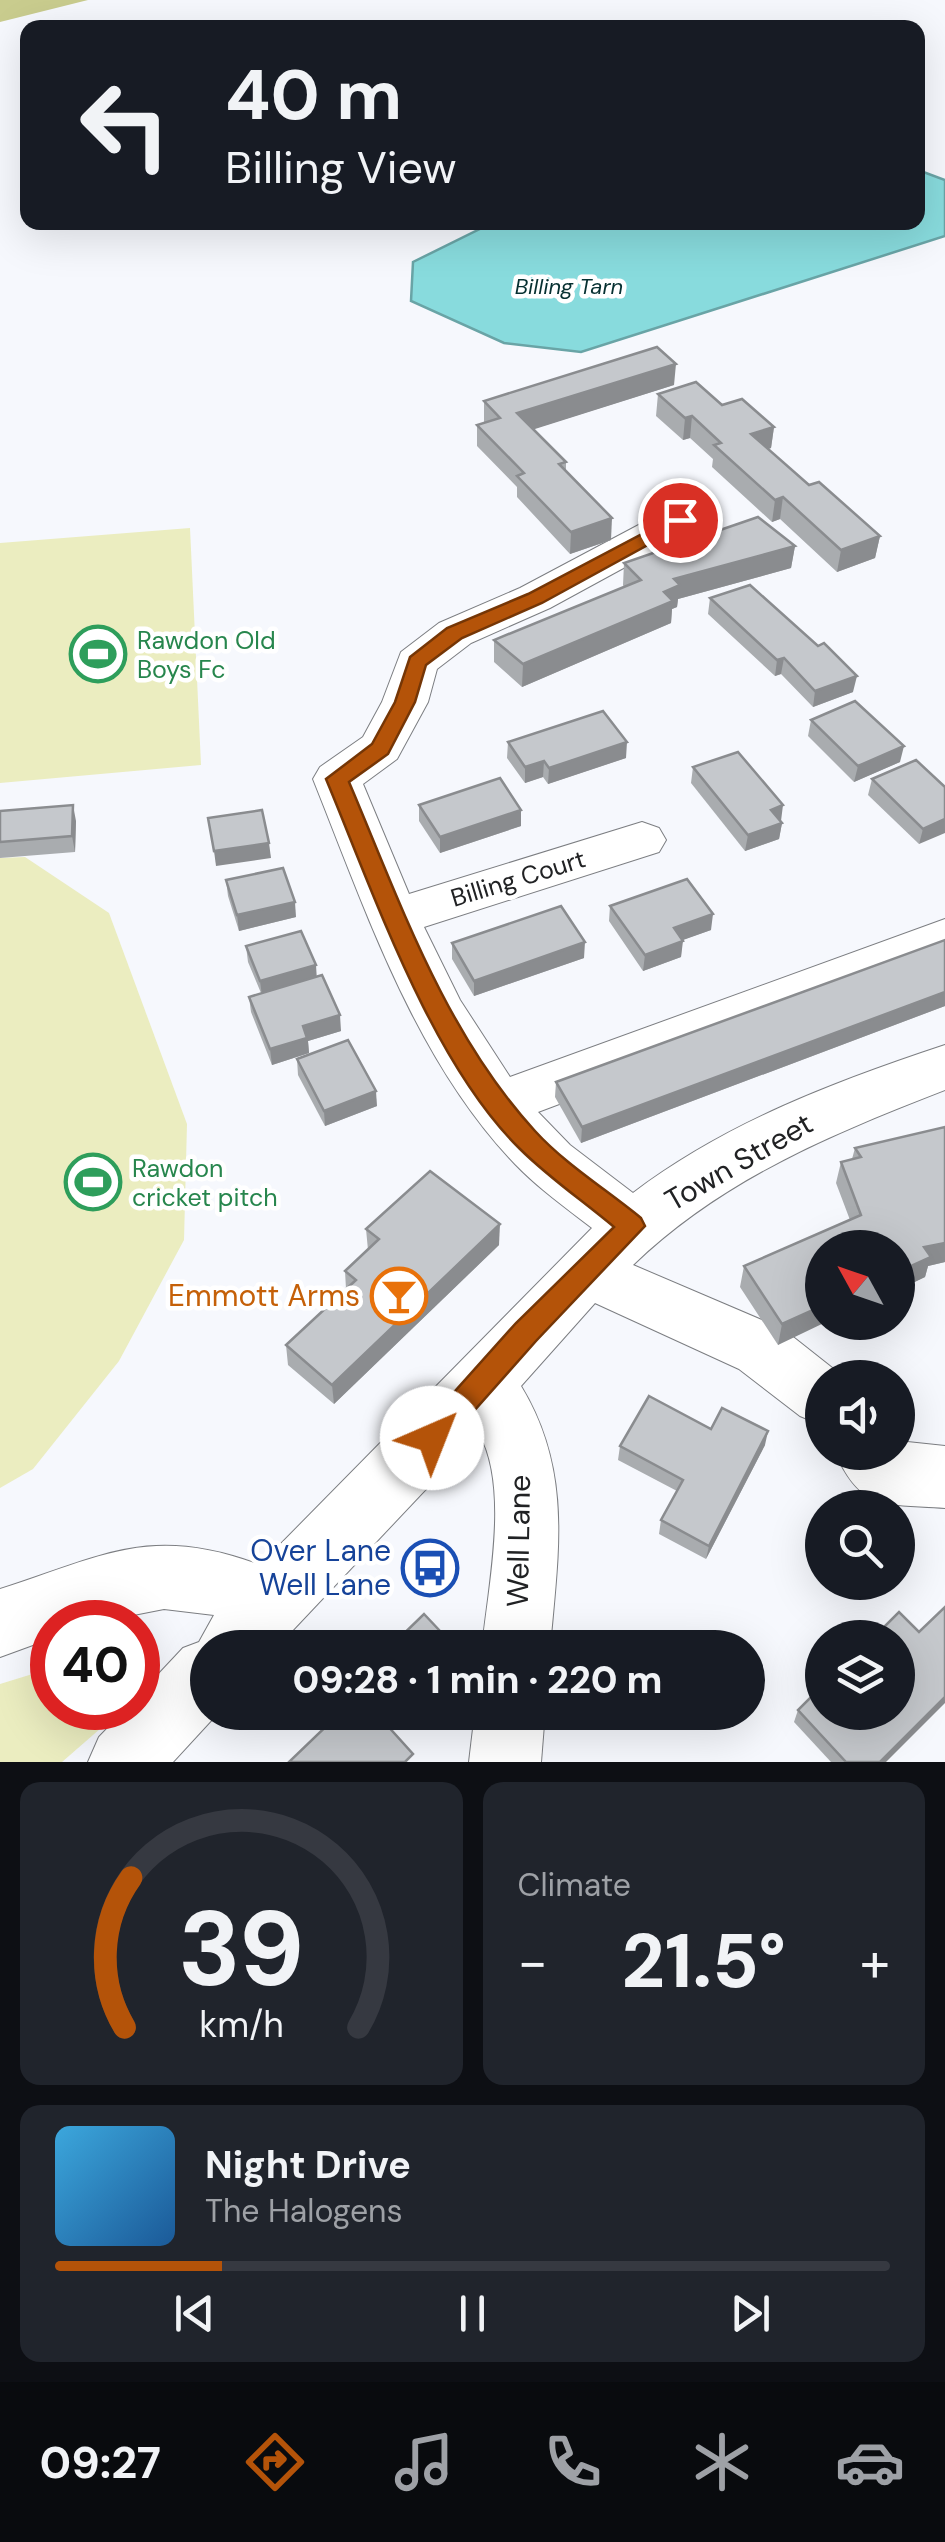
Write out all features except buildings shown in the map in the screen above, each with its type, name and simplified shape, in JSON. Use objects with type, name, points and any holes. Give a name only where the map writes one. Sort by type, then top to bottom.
[{"type":"street","points":[[632,1226],[527,1140],[459,1053],[394,917],[337,779],[380,748],[405,702],[417,662],[454,633],[535,598],[680,520]]},
{"type":"street","name":"Billing Court","points":[[394,917],[642,840]]},
{"type":"street","points":[[499,1104],[945,938]]},
{"type":"street","name":"Town Street","points":[[250,1625],[484,1382],[526,1332],[632,1226],[692,1182],[825,1113],[945,1067]]},
{"type":"street","points":[[585,1271],[761,1349],[805,1383]]},
{"type":"street","name":"Well Lane","points":[[484,1382],[516,1443],[523,1471],[517,1630]]},
{"type":"street","points":[[880,1470],[945,1477]]},
{"type":"street","points":[[0,1623],[124,1584],[158,1577],[189,1577],[250,1625]]},
{"type":"street","points":[[124,1762],[190,1692]]},
{"type":"street","points":[[505,1762],[508,1730]]},
{"type":"green space","points":[[0,0],[88,0],[0,22]]},
{"type":"green space","name":"Rawdon Old Boys Fc","points":[[190,528],[201,765],[0,783],[0,543]]},
{"type":"green space","name":"Rawdon cricket pitch","points":[[25,857],[109,913],[187,1124],[184,1240],[119,1361],[33,1469],[0,1488],[0,858]]},
{"type":"green space","points":[[30,1675],[30,1730],[99,1730],[62,1762],[0,1762],[0,1684]]},
{"type":"water","name":"Billing Tarn","points":[[925,173],[945,180],[945,236],[581,352],[504,343],[411,301],[413,262],[478,230],[925,230]]},
{"type":"place","name":"Rawdon Old Boys Fc","points":[[98,654]]},
{"type":"place","name":"Rawdon cricket pitch","points":[[93,1182]]},
{"type":"place","name":"Emmott Arms","points":[[399,1296]]},
{"type":"place","name":"Over Lane Well Lane","points":[[430,1568]]},
{"type":"route","points":[[432,1438],[526,1332],[632,1226],[527,1140],[459,1053],[394,917],[337,779],[380,748],[405,702],[417,662],[454,633],[535,598],[680,520]]}]
